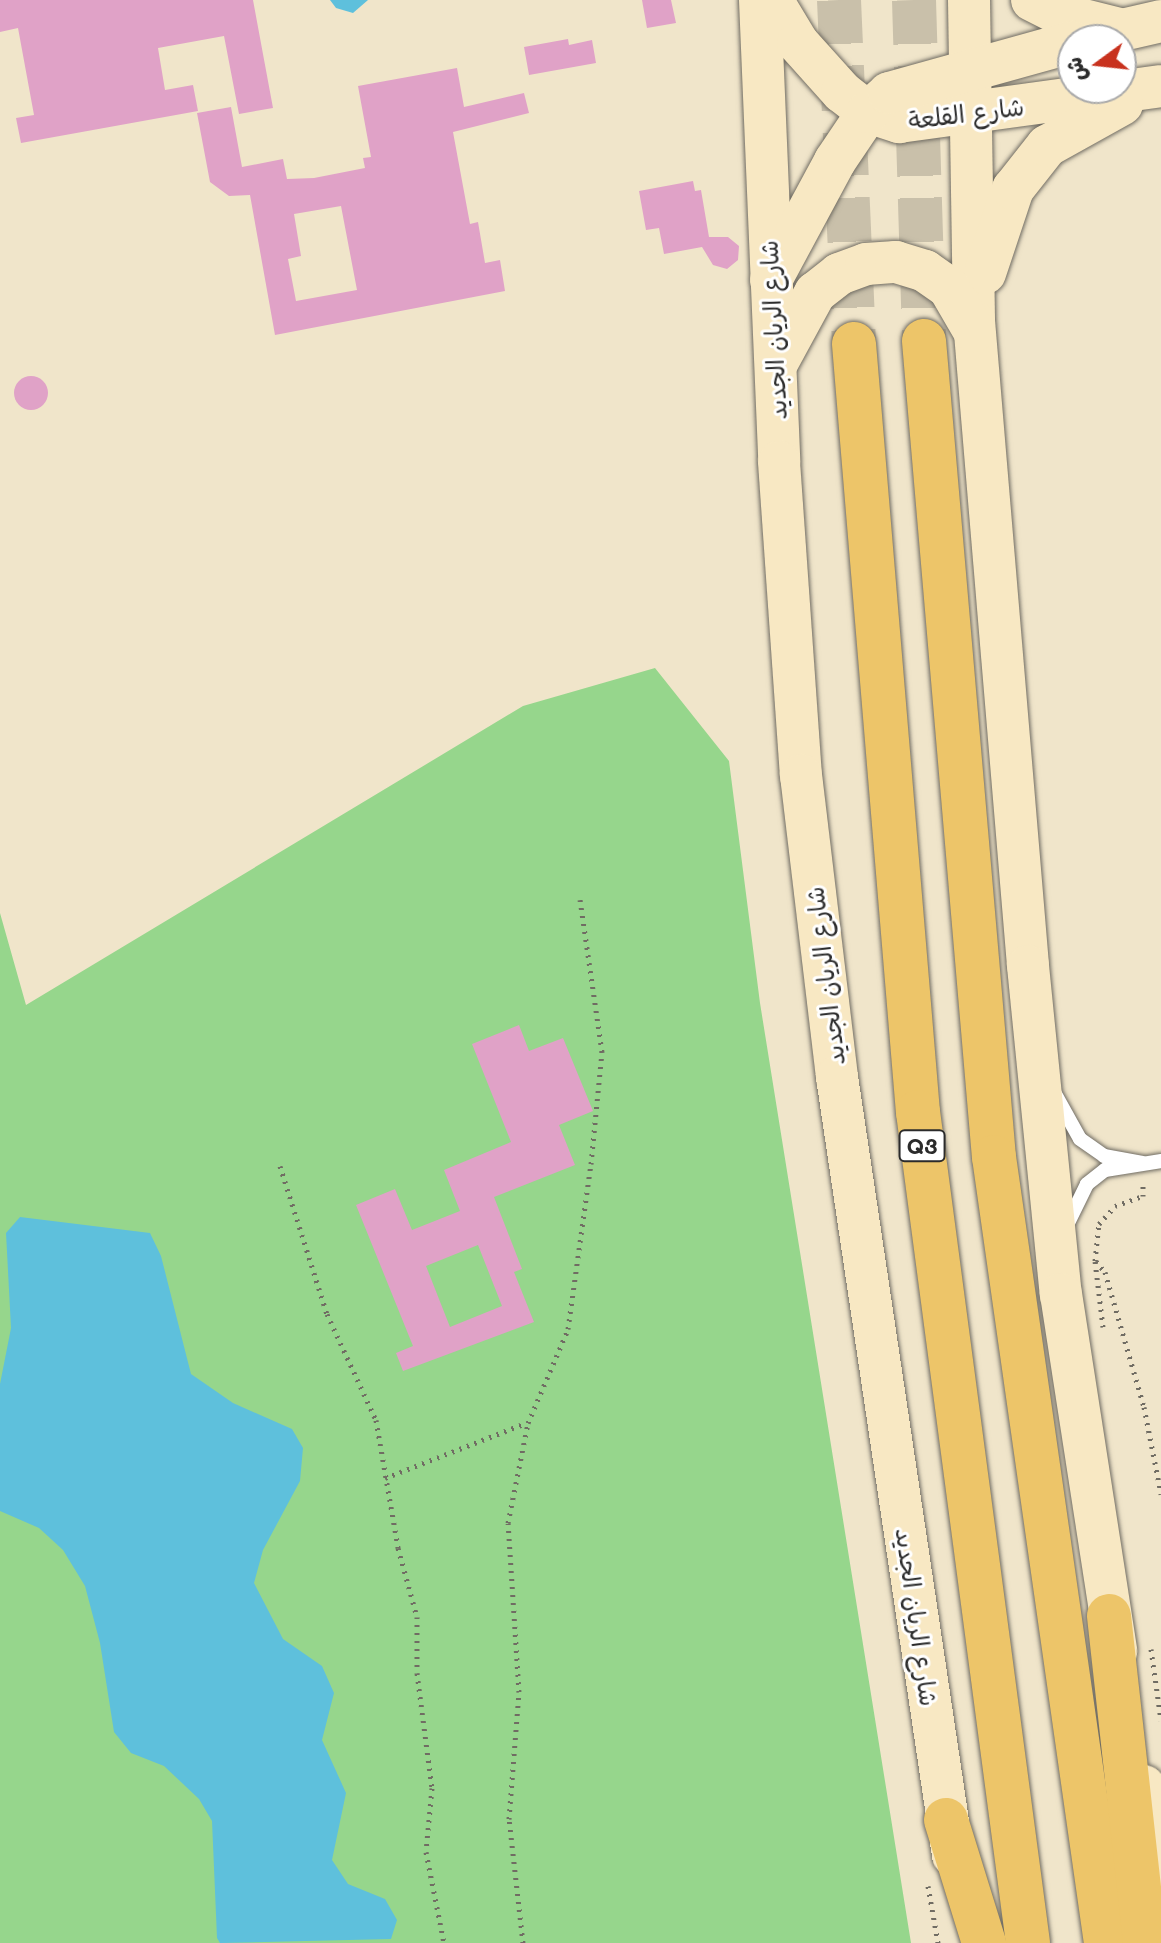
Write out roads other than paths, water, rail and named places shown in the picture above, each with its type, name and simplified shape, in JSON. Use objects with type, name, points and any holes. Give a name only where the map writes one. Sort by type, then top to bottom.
[{"type":"highway","points":[[924,341],[994,1157],[1106,1943]]},
{"type":"highway","name":"Q3","points":[[854,344],[918,1112],[1028,1943]]},
{"type":"highway","points":[[1109,1616],[1145,1943]]},
{"type":"highway","points":[[946,1820],[984,1943]]},
{"type":"main road","name":"شارع الريان الجديد","points":[[760,0],[770,282],[803,790],[837,1077],[946,1820],[970,1943]]},
{"type":"main road","name":"شارع القلعة","points":[[772,0],[819,69],[868,112],[919,123],[1161,87]]},
{"type":"main road","points":[[969,0],[975,330],[1037,1053],[1058,1260],[1109,1616],[1161,1870]]},
{"type":"main road","points":[[1032,0],[1059,14],[1142,26]]},
{"type":"main road","name":"شارع القلعة","points":[[770,282],[868,112],[889,93],[971,67],[1057,46]]},
{"type":"main road","points":[[975,330],[995,234],[1013,189],[1038,158],[1092,116],[1161,87]]},
{"type":"main road","points":[[777,363],[815,293],[839,274],[866,264],[896,262],[925,271],[958,299],[975,330]]},
{"type":"lane","points":[[1037,1053],[1080,1139],[1104,1156],[1142,1163]]},
{"type":"lane","points":[[1058,1260],[1071,1209],[1087,1184],[1105,1170],[1161,1161]]},
{"type":"water","points":[[330,0],[368,0],[353,13],[336,8]]},
{"type":"water","points":[[20,1217],[150,1233],[161,1256],[191,1374],[233,1403],[292,1429],[303,1448],[300,1481],[263,1550],[254,1583],[283,1639],[322,1666],[334,1693],[322,1740],[346,1793],[332,1860],[348,1884],[385,1899],[397,1920],[391,1939],[220,1943],[217,1938],[212,1821],[199,1799],[164,1766],[131,1753],[114,1732],[100,1643],[85,1586],[63,1550],[39,1528],[0,1511],[0,1384],[11,1328],[6,1233]]},
{"type":"tunnel","points":[[839,0],[854,344]]},
{"type":"tunnel","points":[[914,0],[924,341]]}]
